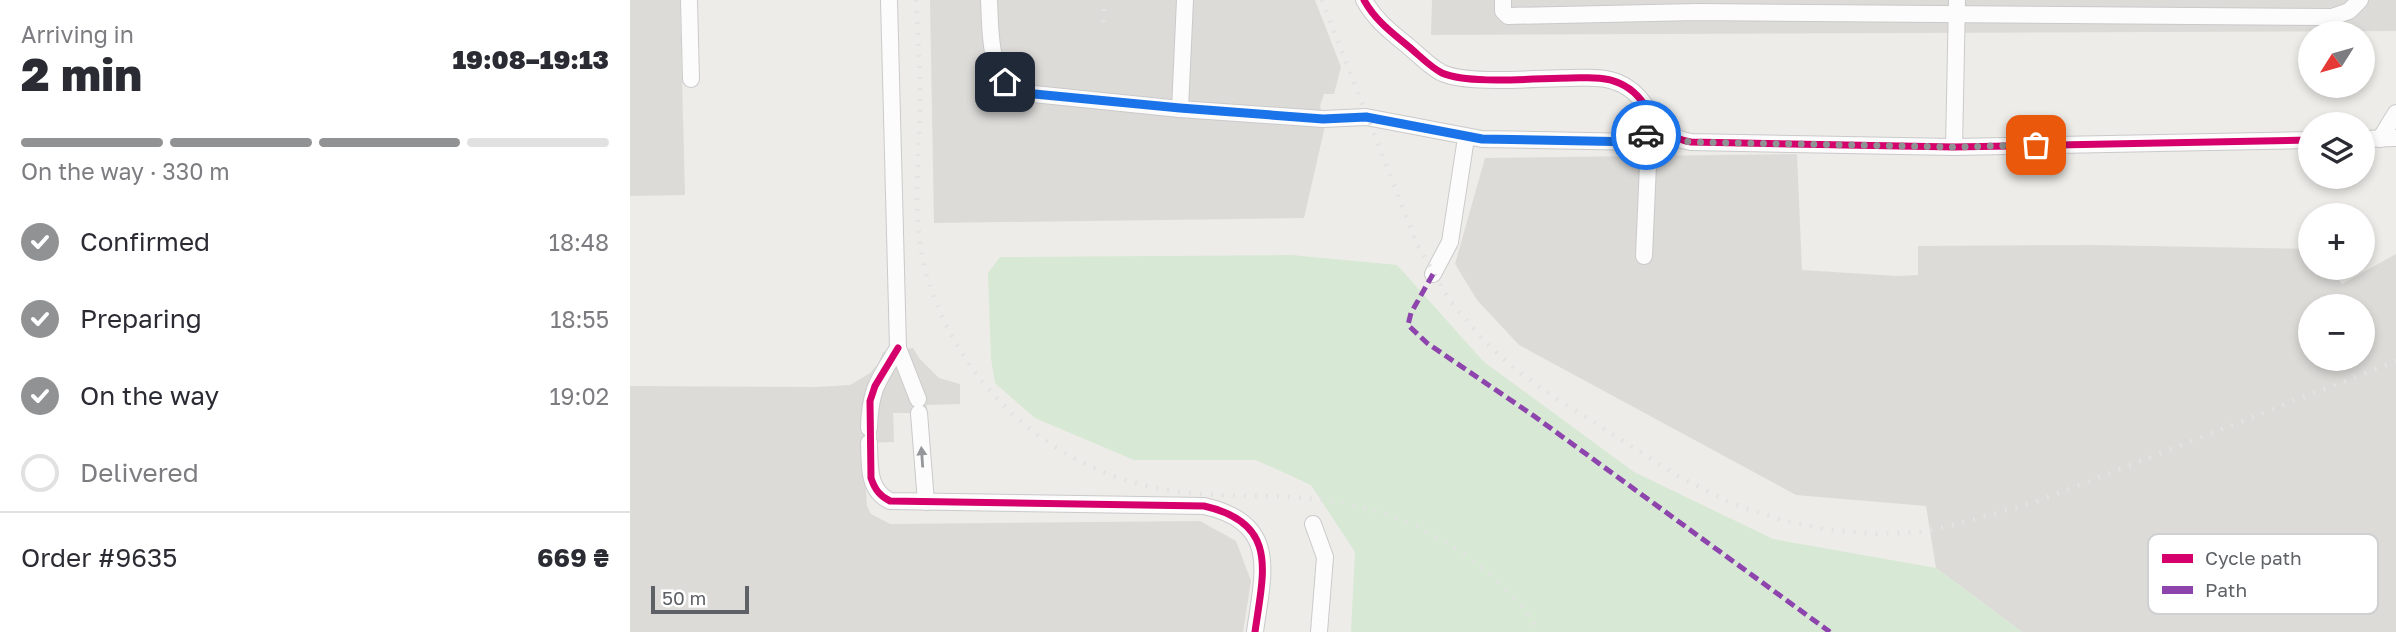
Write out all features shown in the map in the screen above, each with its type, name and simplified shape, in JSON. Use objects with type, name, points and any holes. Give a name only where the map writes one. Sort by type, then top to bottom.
[{"type":"street","points":[[689,0],[691,79]]},
{"type":"street","points":[[889,0],[898,348],[918,406],[926,502]]},
{"type":"street","points":[[989,0],[995,60],[999,73],[1013,89],[1024,93],[1323,119],[1366,117],[1466,138],[1638,142],[1657,125]]},
{"type":"street","points":[[1180,108],[1185,0]]},
{"type":"street","points":[[1364,0],[1381,24],[1442,72],[1467,79],[1605,79],[1629,88],[1667,134],[1690,142],[1954,147],[2298,140]]},
{"type":"street","points":[[1503,0],[1503,11],[1508,16],[1697,6],[1957,7],[2332,17],[2349,11],[2360,0]]},
{"type":"street","points":[[1954,147],[1957,7]]},
{"type":"street","points":[[2388,138],[2396,113]]},
{"type":"street","points":[[1433,274],[1450,242],[1466,138]]},
{"type":"street","points":[[1638,142],[1648,164],[1644,256]]},
{"type":"street","points":[[898,348],[875,386],[870,401],[871,478],[878,493],[890,502],[1204,506],[1225,511],[1243,522],[1256,538],[1264,558],[1255,632]]},
{"type":"street","points":[[1313,524],[1325,557],[1319,632]]},
{"type":"shaded area","points":[[630,0],[680,0],[685,195],[630,196]]},
{"type":"shaded area","points":[[930,0],[1315,0],[1341,67],[1334,94],[1324,94],[1320,106],[1325,126],[1304,218],[934,223]]},
{"type":"shaded area","points":[[1432,0],[2396,0],[2396,31],[2375,31],[2375,21],[2298,21],[2298,31],[1431,35]]},
{"type":"shaded area","points":[[1797,154],[1802,270],[1918,275],[1918,246],[2091,245],[2298,249],[2298,280],[2339,280],[2342,284],[2349,280],[2375,280],[2375,266],[2396,254],[2396,632],[2022,632],[1936,568],[1926,506],[1796,495],[1519,345],[1477,300],[1455,264],[1485,158]]},
{"type":"shaded area","points":[[913,348],[939,378],[960,384],[960,404],[927,405],[927,413],[893,413],[894,442],[863,443],[867,506],[871,514],[890,524],[1200,521],[1236,541],[1251,581],[1243,632],[630,632],[630,386],[850,385],[870,373],[883,352]]},
{"type":"green space","points":[[1291,255],[1397,265],[1484,362],[1634,472],[1773,539],[1936,568],[2022,632],[1351,632],[1355,552],[1311,485],[1256,460],[1134,460],[1035,418],[995,383],[991,358],[988,273],[1000,257]]},
{"type":"railway","points":[[916,0],[920,100],[917,206],[925,269],[939,310],[959,349],[984,384],[1014,416],[1048,442],[1085,464],[1125,480],[1188,493],[1332,501],[1394,517],[1450,545],[1476,563],[1521,606],[1540,632]]},
{"type":"railway","points":[[1103,22],[1105,0]]},
{"type":"railway","points":[[1322,0],[1417,244],[1450,301],[1485,342],[1545,391],[1678,476],[1733,504],[1779,519],[1828,530],[1877,534],[1919,532],[2033,503],[2396,361]]},
{"type":"marked path","points":[[1433,274],[1411,313],[1408,325],[1427,343],[1534,416],[1830,632]]},
{"type":"cycle path","points":[[1364,0],[1384,25],[1442,73],[1486,80],[1601,78],[1613,81],[1639,98],[1667,132],[1691,142],[1954,147],[2298,140]]},
{"type":"cycle path","points":[[898,348],[875,386],[870,401],[871,478],[883,497],[890,501],[1204,506],[1228,514],[1245,525],[1256,538],[1261,553],[1261,590],[1255,632]]},
{"type":"way so far","points":[[1646,135],[1657,125],[1678,140],[1690,142],[1954,147],[2036,145]]},
{"type":"route","points":[[1005,82],[1024,93],[1323,119],[1366,117],[1466,138],[1638,142],[1646,135]]}]
